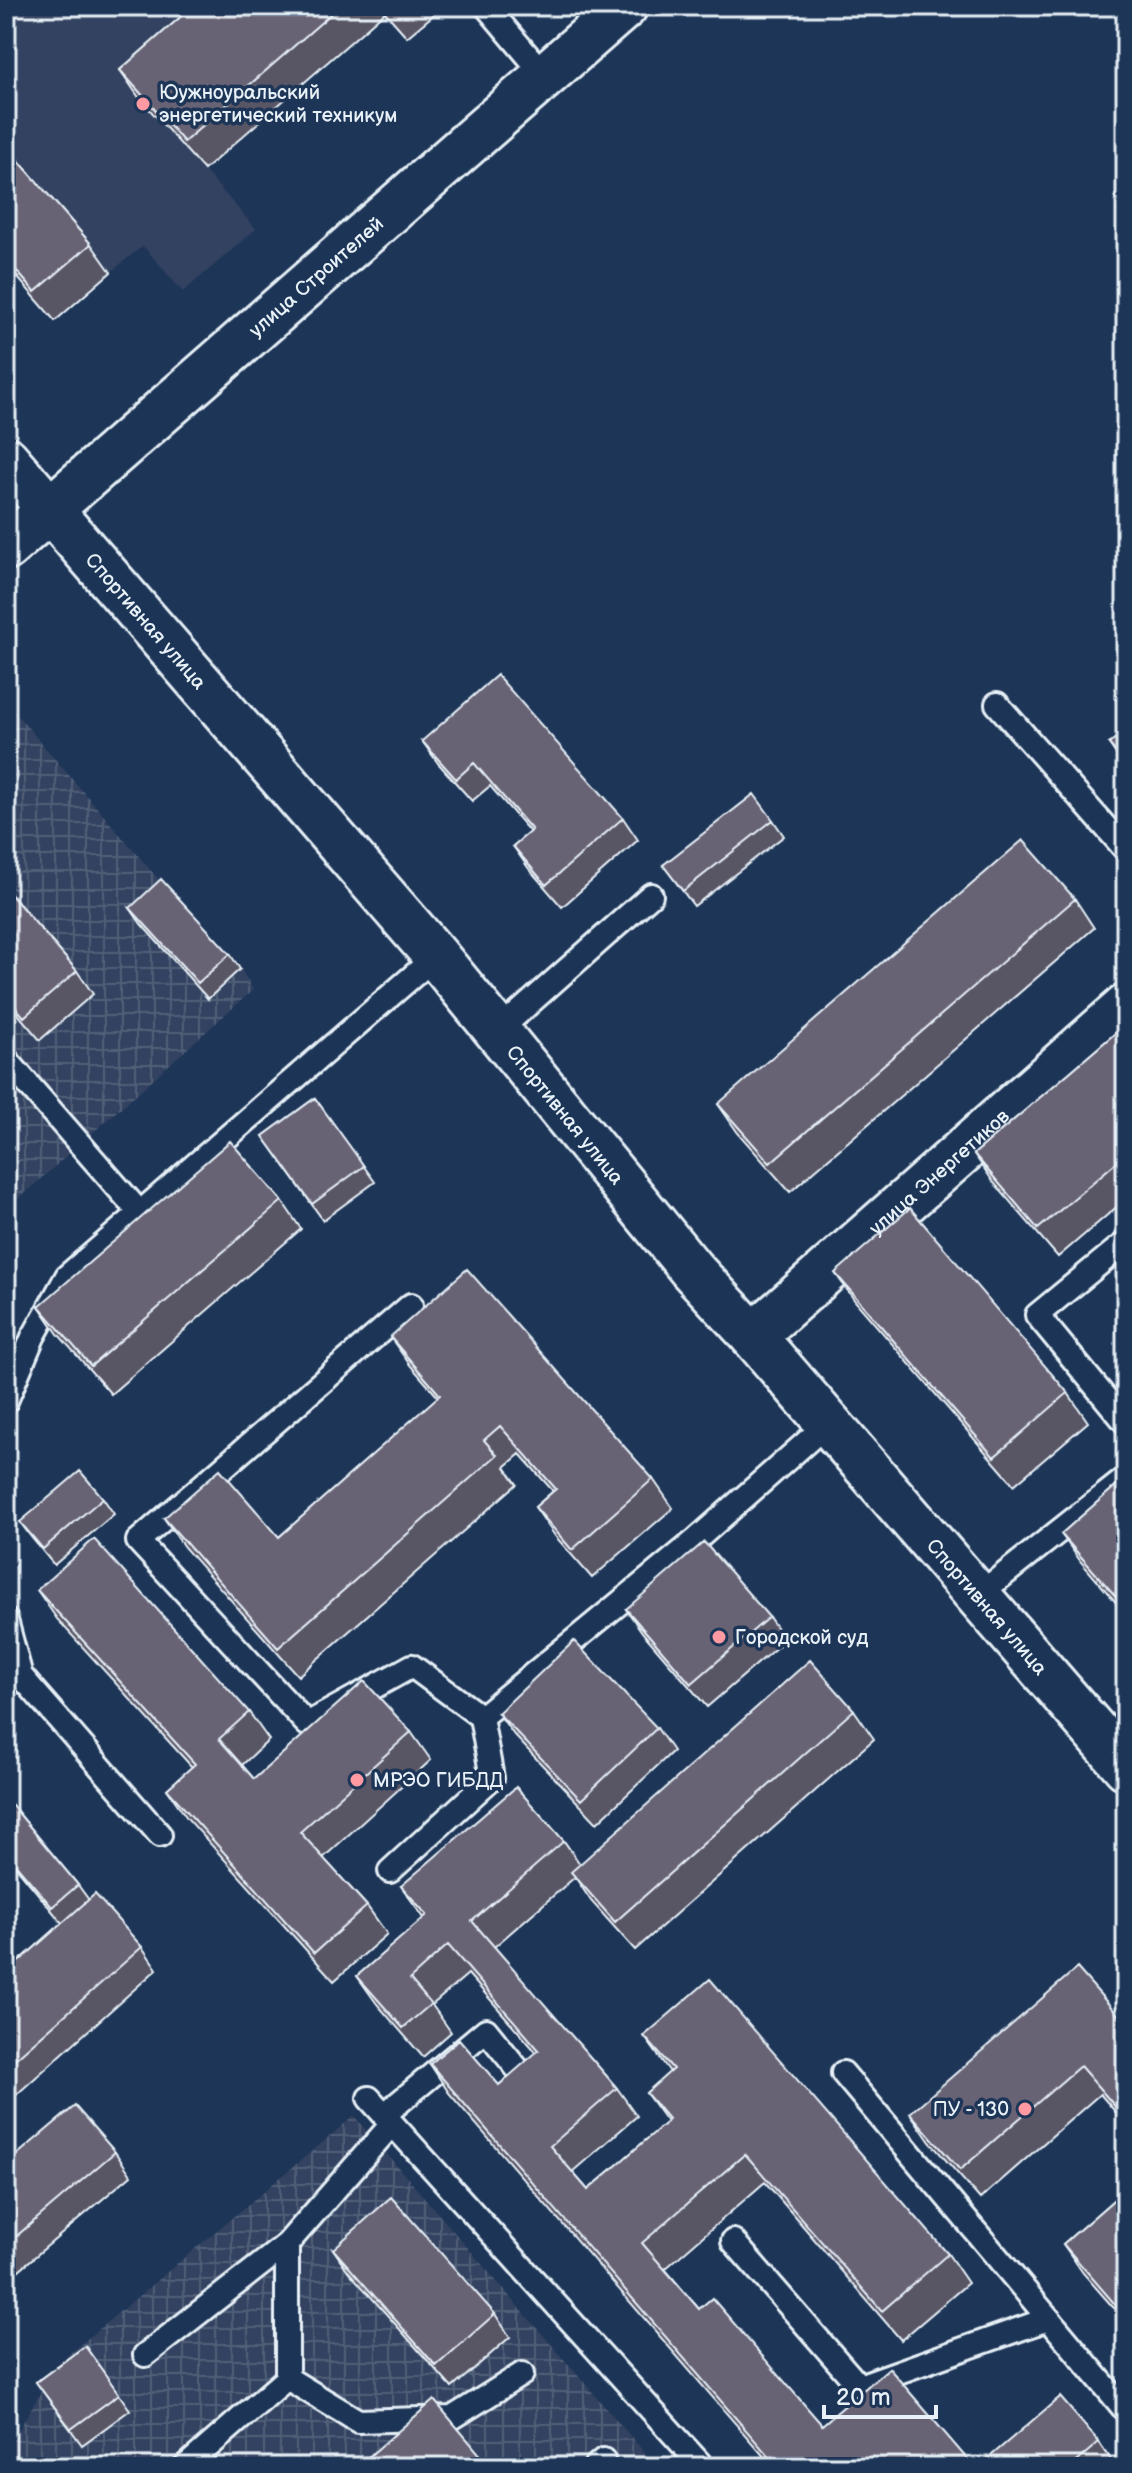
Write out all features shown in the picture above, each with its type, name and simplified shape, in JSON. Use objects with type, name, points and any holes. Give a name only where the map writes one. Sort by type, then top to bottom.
[{"type":"street","name":"улица Строителей","points":[[6,548],[625,6]]},
{"type":"street","name":"Спортивная улица","points":[[6,459],[436,956],[692,1270],[753,1336],[1126,1767]]},
{"type":"street","name":"улица Энергетиков","points":[[753,1336],[1126,1007]]},
{"type":"lane","points":[[486,6],[545,76]]},
{"type":"lane","points":[[997,704],[1126,850]]},
{"type":"lane","points":[[497,1032],[651,895]]},
{"type":"lane","points":[[6,1401],[33,1337],[67,1276],[436,956]]},
{"type":"lane","points":[[6,1059],[140,1213]]},
{"type":"lane","points":[[1124,1247],[1037,1315],[1126,1423]]},
{"type":"lane","points":[[390,1871],[492,1778],[481,1717],[412,1666],[307,1724],[138,1541],[411,1305]]},
{"type":"lane","points":[[481,1717],[696,1540],[828,1423]]},
{"type":"lane","points":[[977,1596],[1126,1478]]},
{"type":"lane","points":[[6,1620],[21,1676],[160,1835]]},
{"type":"lane","points":[[145,2355],[287,2244],[388,2119],[486,2030],[525,2078]]},
{"type":"lane","points":[[843,2073],[1126,2411]]},
{"type":"lane","points":[[369,2098],[703,2467]]},
{"type":"lane","points":[[733,2241],[859,2386],[1048,2319]]},
{"type":"lane","points":[[185,2467],[287,2378],[287,2244]]},
{"type":"lane","points":[[287,2378],[358,2421],[452,2418],[522,2374]]},
{"type":"shaded area","name":"Юужноуральский энергетический техникум","points":[[6,6],[444,6],[407,37],[385,13],[204,170],[256,229],[183,292],[143,246],[111,272],[6,264]]},
{"type":"shaded area","points":[[6,702],[172,895],[241,969],[253,990],[6,1210]]},
{"type":"shaded area","points":[[354,2116],[657,2467],[6,2467],[6,2452],[57,2364]]},
{"type":"building","points":[[193,6],[340,6],[184,142],[120,70]]},
{"type":"building","points":[[6,146],[91,244],[35,292],[6,259]]},
{"type":"building","points":[[497,675],[623,818],[546,885],[513,846],[532,830],[474,763],[456,779],[422,741]]},
{"type":"building","points":[[1126,729],[1126,764],[1109,744]]},
{"type":"building","points":[[754,794],[773,820],[683,891],[663,865]]},
{"type":"building","points":[[1023,840],[1075,899],[770,1163],[718,1104]]},
{"type":"building","points":[[161,879],[230,954],[198,983],[130,908]]},
{"type":"building","points":[[6,889],[77,971],[24,1017],[6,996]]},
{"type":"building","points":[[1126,1024],[1126,1154],[1038,1229],[974,1154]]},
{"type":"building","points":[[315,1098],[364,1166],[312,1204],[263,1136]]},
{"type":"building","points":[[230,1141],[282,1201],[91,1366],[39,1306]]},
{"type":"building","points":[[910,1208],[1068,1393],[994,1457],[835,1273]]},
{"type":"building","points":[[467,1269],[653,1479],[572,1550],[535,1507],[556,1489],[500,1426],[484,1440],[497,1455],[278,1648],[164,1518],[220,1469],[279,1537],[440,1395],[390,1337]]},
{"type":"building","points":[[80,1471],[103,1498],[43,1549],[20,1522]]},
{"type":"building","points":[[1126,1477],[1126,1608],[1061,1534]]},
{"type":"building","name":"МРЭО ГИБДД","points":[[94,1539],[249,1712],[219,1739],[254,1779],[364,1681],[411,1732],[300,1832],[367,1906],[314,1953],[167,1789],[195,1764],[37,1590]]},
{"type":"building","points":[[704,1542],[769,1617],[691,1684],[626,1609]]},
{"type":"building","points":[[574,1641],[657,1728],[581,1800],[498,1713]]},
{"type":"building","points":[[810,1660],[854,1710],[615,1922],[571,1872]]},
{"type":"building","points":[[516,1787],[564,1841],[472,1921],[617,2088],[550,2146],[588,2190],[669,2120],[646,2093],[673,2069],[644,2036],[710,1979],[948,2254],[882,2311],[745,2154],[642,2243],[699,2309],[712,2298],[822,2425],[889,2368],[974,2467],[778,2467],[430,2064],[459,2039],[499,2085],[539,2050],[448,1945],[410,1979],[431,2004],[403,2028],[357,1976],[427,1915],[401,1886]]},
{"type":"building","points":[[6,1798],[78,1885],[52,1907],[6,1853]]},
{"type":"building","points":[[95,1894],[142,1947],[6,2067],[6,1973]]},
{"type":"building","points":[[1077,1968],[1126,2024],[1126,2119],[1080,2066],[960,2170],[910,2113]]},
{"type":"building","points":[[75,2106],[115,2152],[6,2245],[6,2164]]},
{"type":"building","points":[[1126,2189],[1126,2317],[1063,2244]]},
{"type":"building","points":[[391,2197],[495,2314],[436,2366],[333,2249]]},
{"type":"building","points":[[85,2346],[119,2394],[71,2429],[36,2382]]},
{"type":"building","points":[[1060,2397],[1099,2442],[1070,2467],[978,2467]]},
{"type":"building","points":[[434,2400],[488,2464],[484,2467],[357,2467]]},
{"type":"place","name":"Юужноуральский энергетический техникум","points":[[143,104]]},
{"type":"place","name":"Городской суд","points":[[719,1637]]},
{"type":"place","name":"МРЭО ГИБДД","points":[[357,1780]]},
{"type":"place","name":"ПУ - 130","points":[[1025,2109]]}]
